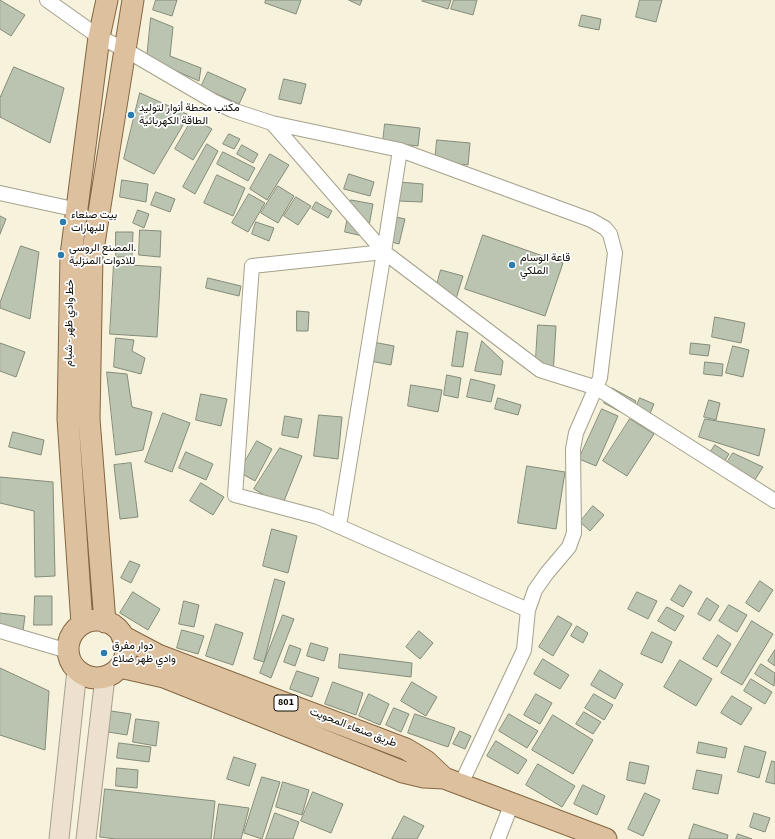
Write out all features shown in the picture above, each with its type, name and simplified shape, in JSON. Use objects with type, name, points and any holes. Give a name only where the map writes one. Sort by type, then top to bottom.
[{"type":"main road","name":"خط وادي ظهر - شبام","points":[[82,624],[68,419],[71,254],[78,210],[99,37],[107,0]]},
{"type":"main road","name":"خط وادي ظهر - شبام","points":[[105,622],[89,419],[92,256],[133,0]]},
{"type":"main road","points":[[93,621],[105,622],[115,627],[122,636],[126,647],[125,658],[112,672],[90,677],[77,670],[71,662],[68,650],[72,636],[82,624],[93,621]]},
{"type":"main road","name":"طريق صنعاء المحويت","points":[[122,636],[158,654],[406,749],[426,761],[452,781]]},
{"type":"main road","name":"طريق صنعاء المحويت","points":[[112,672],[164,677],[398,770],[424,777],[452,781],[606,839]]},
{"type":"street","points":[[47,0],[99,37],[124,49],[213,101],[252,117],[400,150],[591,220],[607,231],[615,247],[615,260],[602,368],[597,388],[574,440],[572,457],[574,533],[572,541],[565,553],[540,581],[535,590],[528,610],[524,650],[452,781]]},
{"type":"street","points":[[272,122],[384,252],[540,370],[597,388],[775,501]]},
{"type":"street","points":[[339,526],[400,150]]},
{"type":"street","points":[[0,193],[78,210]]},
{"type":"street","points":[[384,252],[252,266],[235,495],[318,517],[528,610]]},
{"type":"street","points":[[0,631],[68,650]]},
{"type":"street","points":[[60,839],[77,670]]},
{"type":"street","points":[[86,839],[112,672]]},
{"type":"street","points":[[498,839],[512,803]]},
{"type":"building","points":[[0,0],[25,15],[11,36],[0,29]]},
{"type":"building","points":[[156,0],[177,0],[172,16],[153,10]]},
{"type":"building","points":[[266,0],[301,0],[296,14],[265,3]]},
{"type":"building","points":[[349,0],[362,0],[360,5]]},
{"type":"building","points":[[451,0],[448,9],[422,1]]},
{"type":"building","points":[[454,0],[477,0],[473,15],[451,9]]},
{"type":"building","points":[[640,0],[662,0],[656,22],[636,17]]},
{"type":"building","points":[[582,15],[601,19],[599,30],[579,26]]},
{"type":"building","points":[[151,18],[173,27],[170,56],[201,68],[199,81],[147,58]]},
{"type":"building","points":[[14,67],[64,88],[50,143],[0,117],[0,98]]},
{"type":"building","points":[[208,72],[246,89],[239,104],[201,87]]},
{"type":"building","points":[[284,79],[306,84],[301,104],[279,99]]},
{"type":"building","points":[[140,93],[189,115],[154,174],[124,159]]},
{"type":"building","points":[[193,118],[212,129],[193,160],[175,149]]},
{"type":"building","points":[[385,124],[420,128],[418,146],[383,142]]},
{"type":"building","points":[[229,134],[240,139],[234,149],[223,144]]},
{"type":"building","points":[[437,140],[470,143],[468,165],[435,162]]},
{"type":"building","points":[[207,144],[218,151],[195,194],[183,187]]},
{"type":"building","points":[[242,145],[258,154],[253,163],[237,154]]},
{"type":"building","points":[[223,152],[255,168],[248,181],[217,164]]},
{"type":"building","points":[[270,154],[289,165],[267,200],[250,189]]},
{"type":"building","points":[[349,174],[374,182],[370,196],[344,189]]},
{"type":"building","points":[[217,175],[245,188],[233,216],[204,203]]},
{"type":"building","points":[[122,180],[148,184],[146,202],[120,197]]},
{"type":"building","points":[[399,182],[423,184],[422,202],[398,201]]},
{"type":"building","points":[[278,186],[294,196],[278,223],[261,213]]},
{"type":"building","points":[[156,192],[175,199],[170,212],[151,205]]},
{"type":"building","points":[[249,194],[265,203],[248,232],[232,223]]},
{"type":"building","points":[[296,197],[311,206],[298,225],[284,216]]},
{"type":"building","points":[[351,200],[373,204],[367,237],[345,232]]},
{"type":"building","points":[[316,202],[332,211],[328,218],[312,209]]},
{"type":"building","points":[[138,210],[149,214],[144,228],[133,223]]},
{"type":"building","points":[[387,215],[405,219],[399,244],[381,239]]},
{"type":"building","points":[[0,216],[6,219],[0,234]]},
{"type":"building","points":[[256,222],[274,228],[269,241],[252,234]]},
{"type":"building","points":[[140,230],[161,231],[160,257],[139,255]]},
{"type":"building","points":[[116,232],[133,232],[132,257],[116,257]]},
{"type":"building","points":[[483,235],[563,263],[545,316],[465,289]]},
{"type":"building","points":[[21,246],[39,252],[30,319],[0,308],[0,303]]},
{"type":"building","points":[[114,264],[161,267],[157,337],[110,334]]},
{"type":"building","points":[[441,270],[463,276],[456,299],[435,292]]},
{"type":"building","points":[[208,278],[241,286],[239,296],[206,288]]},
{"type":"building","points":[[297,311],[309,312],[308,331],[297,331]]},
{"type":"building","points":[[715,317],[745,323],[741,343],[712,337]]},
{"type":"building","points":[[538,325],[556,326],[553,376],[535,375]]},
{"type":"building","points":[[457,331],[468,333],[463,367],[452,366]]},
{"type":"building","points":[[116,338],[134,340],[132,351],[145,358],[141,374],[114,367]]},
{"type":"building","points":[[482,341],[503,361],[501,375],[475,371]]},
{"type":"building","points":[[373,342],[394,346],[391,365],[370,361]]},
{"type":"building","points":[[0,343],[25,352],[16,377],[0,371]]},
{"type":"building","points":[[691,343],[710,345],[708,356],[690,354]]},
{"type":"building","points":[[733,346],[749,350],[743,377],[726,373]]},
{"type":"building","points":[[705,362],[723,364],[722,376],[704,374]]},
{"type":"building","points":[[107,372],[127,374],[132,407],[152,412],[143,450],[116,455]]},
{"type":"building","points":[[447,375],[461,378],[458,398],[444,395]]},
{"type":"building","points":[[471,379],[495,385],[491,402],[467,397]]},
{"type":"building","points":[[411,385],[442,390],[438,412],[408,406]]},
{"type":"building","points":[[612,388],[636,401],[628,416],[604,403]]},
{"type":"building","points":[[201,394],[227,399],[221,426],[196,420]]},
{"type":"building","points":[[498,398],[521,405],[518,415],[495,409]]},
{"type":"building","points":[[640,398],[654,404],[646,423],[632,417]]},
{"type":"building","points":[[709,400],[720,403],[716,420],[704,417]]},
{"type":"building","points":[[602,409],[618,416],[596,466],[579,459]]},
{"type":"building","points":[[163,413],[190,423],[172,472],[145,462]]},
{"type":"building","points":[[319,415],[342,417],[338,459],[314,456]]},
{"type":"building","points":[[285,416],[302,419],[298,438],[282,435]]},
{"type":"building","points":[[630,419],[654,434],[627,476],[603,461]]},
{"type":"building","points":[[705,419],[765,429],[759,456],[699,437]]},
{"type":"building","points":[[13,432],[44,440],[41,455],[9,447]]},
{"type":"building","points":[[257,441],[272,449],[255,481],[239,472]]},
{"type":"building","points":[[715,445],[729,454],[723,464],[709,455]]},
{"type":"building","points":[[280,448],[302,456],[282,506],[254,489]]},
{"type":"building","points":[[186,452],[213,464],[206,480],[179,468]]},
{"type":"building","points":[[733,453],[763,467],[749,489],[725,466]]},
{"type":"building","points":[[131,463],[138,517],[120,519],[114,465]]},
{"type":"building","points":[[527,466],[565,472],[556,529],[518,523]]},
{"type":"building","points":[[0,477],[53,482],[55,576],[35,577],[34,511],[0,503]]},
{"type":"building","points":[[201,483],[224,497],[213,515],[190,501]]},
{"type":"building","points":[[593,506],[604,515],[590,531],[580,522]]},
{"type":"building","points":[[272,529],[297,536],[288,573],[263,566]]},
{"type":"building","points":[[130,561],[140,565],[131,583],[121,578]]},
{"type":"building","points":[[275,579],[285,582],[264,662],[254,659]]},
{"type":"building","points":[[760,581],[773,590],[759,612],[746,603]]},
{"type":"building","points":[[680,585],[692,592],[683,607],[671,600]]},
{"type":"building","points":[[133,592],[160,609],[148,630],[120,613]]},
{"type":"building","points":[[637,592],[657,601],[648,619],[628,609]]},
{"type":"building","points":[[35,596],[52,596],[52,625],[34,625]]},
{"type":"building","points":[[707,598],[719,606],[710,621],[698,614]]},
{"type":"building","points":[[184,601],[199,605],[194,627],[179,624]]},
{"type":"building","points":[[729,605],[747,615],[737,632],[719,621]]},
{"type":"building","points":[[667,607],[684,616],[675,631],[658,621]]},
{"type":"building","points":[[0,613],[25,616],[23,631],[0,628]]},
{"type":"building","points":[[283,615],[294,619],[271,678],[260,673]]},
{"type":"building","points":[[558,616],[572,624],[553,656],[539,647]]},
{"type":"building","points":[[752,621],[773,634],[742,685],[721,673]]},
{"type":"building","points":[[216,624],[243,633],[233,665],[206,656]]},
{"type":"building","points":[[577,626],[588,633],[583,643],[571,636]]},
{"type":"building","points":[[182,630],[204,636],[198,654],[177,648]]},
{"type":"building","points":[[419,631],[433,643],[420,659],[406,647]]},
{"type":"building","points":[[652,632],[672,642],[662,663],[641,654]]},
{"type":"building","points":[[718,635],[731,644],[717,667],[703,659]]},
{"type":"building","points":[[311,643],[328,648],[324,661],[307,656]]},
{"type":"building","points":[[290,645],[301,649],[295,666],[284,662]]},
{"type":"building","points":[[775,650],[775,666],[768,661]]},
{"type":"building","points":[[340,654],[412,663],[411,677],[339,668]]},
{"type":"building","points":[[543,659],[569,675],[560,689],[534,674]]},
{"type":"building","points":[[680,660],[712,679],[696,706],[664,687]]},
{"type":"building","points":[[761,664],[775,673],[774,686],[755,674]]},
{"type":"building","points":[[0,668],[49,691],[45,750],[0,735]]},
{"type":"building","points":[[600,670],[623,684],[615,699],[591,685]]},
{"type":"building","points":[[297,671],[319,678],[312,697],[290,689]]},
{"type":"building","points":[[751,679],[772,692],[765,704],[744,691]]},
{"type":"building","points":[[333,682],[363,693],[356,715],[325,704]]},
{"type":"building","points":[[412,682],[437,697],[426,716],[401,701]]},
{"type":"building","points":[[369,694],[389,704],[380,725],[359,716]]},
{"type":"building","points":[[536,694],[552,703],[540,724],[524,715]]},
{"type":"building","points":[[594,694],[613,705],[604,720],[585,708]]},
{"type":"building","points":[[732,696],[752,708],[741,725],[721,713]]},
{"type":"building","points":[[394,708],[409,714],[401,732],[386,725]]},
{"type":"building","points":[[111,711],[131,714],[127,735],[108,732]]},
{"type":"building","points":[[584,712],[601,722],[593,734],[576,724]]},
{"type":"building","points":[[415,714],[455,728],[448,747],[408,733]]},
{"type":"building","points":[[509,714],[538,731],[527,748],[499,731]]},
{"type":"building","points":[[553,715],[593,740],[573,774],[532,750]]},
{"type":"building","points":[[136,719],[159,722],[156,746],[133,742]]},
{"type":"building","points":[[460,731],[471,736],[465,749],[453,744]]},
{"type":"building","points":[[496,741],[527,760],[518,774],[487,756]]},
{"type":"building","points":[[699,742],[727,748],[725,758],[697,753]]},
{"type":"building","points":[[119,743],[151,747],[149,762],[117,758]]},
{"type":"building","points":[[745,746],[766,752],[759,778],[738,772]]},
{"type":"building","points":[[234,757],[256,764],[249,786],[227,779]]},
{"type":"building","points":[[772,761],[775,762],[775,784],[766,782]]},
{"type":"building","points":[[630,762],[649,766],[645,784],[627,780]]},
{"type":"building","points":[[538,764],[575,786],[562,807],[526,785]]},
{"type":"building","points":[[117,768],[138,770],[137,788],[116,786]]},
{"type":"building","points":[[697,770],[722,775],[718,794],[693,789]]},
{"type":"building","points":[[262,777],[280,782],[262,839],[244,833]]},
{"type":"building","points":[[283,782],[309,790],[302,815],[276,807]]},
{"type":"building","points":[[583,785],[605,796],[597,815],[574,804]]},
{"type":"building","points":[[105,789],[215,801],[211,839],[116,839],[100,837]]},
{"type":"building","points":[[313,792],[343,804],[331,833],[301,821]]},
{"type":"building","points":[[645,793],[660,800],[643,836],[628,829]]},
{"type":"building","points":[[219,804],[249,808],[241,839],[214,839]]},
{"type":"building","points":[[275,813],[299,822],[293,839],[266,839]]},
{"type":"building","points":[[754,813],[770,818],[765,832],[750,827]]},
{"type":"building","points":[[404,816],[424,826],[417,839],[392,839]]},
{"type":"building","points":[[694,824],[728,835],[727,839],[689,839]]},
{"type":"building","points":[[738,834],[752,839],[736,839]]},
{"type":"place","name":"مكتب محطة أنوار لتوليد الطاقة الكهربائية","points":[[131,115]]},
{"type":"place","name":"بيت صنعاء للبهارات","points":[[63,222]]},
{"type":"place","name":"المصنع الروسي. للادوات المنزلية","points":[[61,255]]},
{"type":"place","name":"قاعة الوسام الملكي","points":[[512,265]]},
{"type":"place","name":"دوار مفرق وادي ظهر ضلاع","points":[[104,653]]}]
